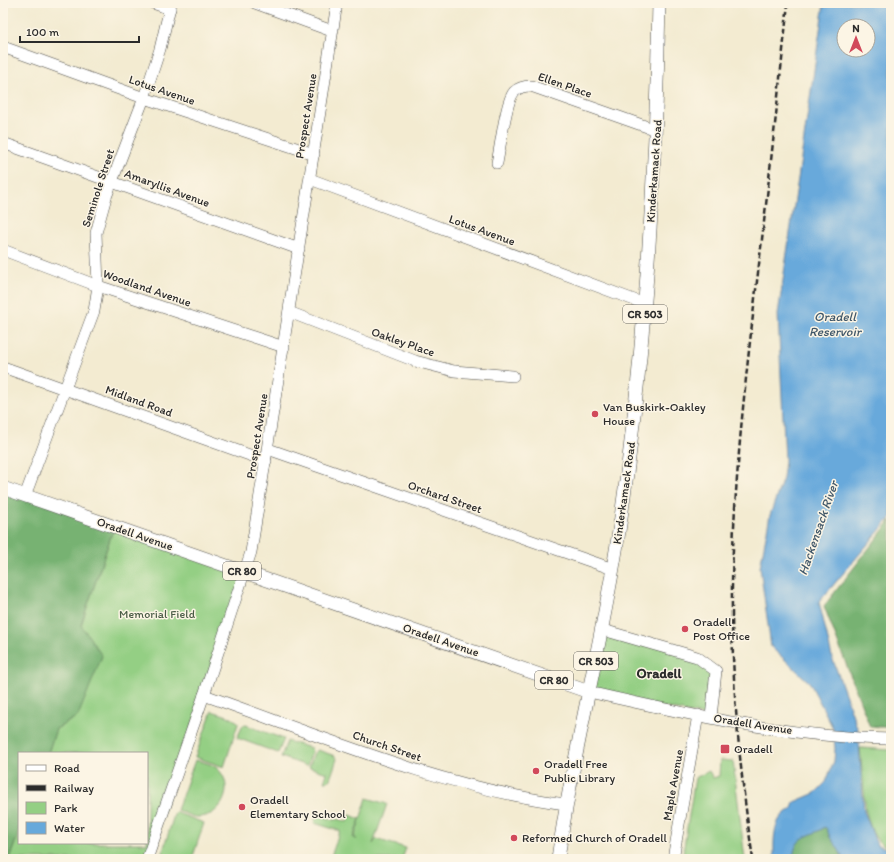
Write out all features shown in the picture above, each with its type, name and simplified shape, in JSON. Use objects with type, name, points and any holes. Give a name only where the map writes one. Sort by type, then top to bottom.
[{"type":"main road","name":"Kinderkamack Road","points":[[558,859],[565,804],[603,630],[634,421],[645,304],[656,130],[659,3]]},
{"type":"main road","name":"Oradell Avenue","points":[[3,488],[589,692]]},
{"type":"street","points":[[153,3],[170,6]]},
{"type":"street","points":[[255,3],[332,31]]},
{"type":"street","name":"Prospect Avenue","points":[[147,859],[204,695],[251,552],[314,154],[336,3]]},
{"type":"street","name":"Seminole Street","points":[[25,496],[94,311],[98,286],[96,233],[112,182],[144,98],[170,6]]},
{"type":"street","name":"Lotus Avenue","points":[[3,47],[144,98],[314,154]]},
{"type":"street","name":"Ellen Place","points":[[497,163],[510,98],[518,88],[524,86],[531,86],[656,130]]},
{"type":"street","name":"Amaryllis Avenue","points":[[3,143],[299,249]]},
{"type":"street","name":"Lotus Avenue","points":[[310,179],[645,304]]},
{"type":"street","name":"Woodland Avenue","points":[[3,250],[98,286],[284,347]]},
{"type":"street","name":"Oakley Place","points":[[289,312],[382,350],[421,363],[454,371],[513,376]]},
{"type":"street","name":"Midland Road","points":[[3,367],[66,388],[266,461]]},
{"type":"street","name":"Orchard Street","points":[[268,448],[613,569]]},
{"type":"street","points":[[603,630],[697,657],[716,671],[711,717]]},
{"type":"street","name":"Oradell Avenue","points":[[589,692],[698,715],[831,736],[891,739]]},
{"type":"street","name":"Church Street","points":[[204,695],[453,781],[522,798],[565,804]]},
{"type":"street","name":"Maple Avenue","points":[[673,859],[698,715]]},
{"type":"green space","points":[[3,488],[114,527],[81,625],[102,656],[78,716],[56,729],[48,752],[18,752],[18,835],[9,859],[3,859]]},
{"type":"green space","points":[[891,520],[891,727],[870,727],[824,606]]},
{"type":"green space","name":"Memorial Field","points":[[114,527],[244,572],[147,859],[9,859],[18,835],[18,844],[148,844],[148,752],[48,752],[56,729],[78,716],[81,625]]},
{"type":"green space","points":[[603,630],[697,657],[716,671],[711,717],[589,692]]},
{"type":"green space","points":[[212,711],[228,716],[238,722],[224,767],[195,757]]},
{"type":"green space","points":[[243,725],[284,739],[278,753],[237,738]]},
{"type":"green space","points":[[287,741],[311,748],[312,752],[307,766],[281,757]]},
{"type":"green space","points":[[860,748],[891,750],[891,848],[880,843],[876,839],[869,823],[866,812]]},
{"type":"green space","points":[[318,750],[335,756],[337,759],[330,779],[327,782],[324,782],[327,773],[309,767],[314,753]]},
{"type":"green space","points":[[195,760],[212,765],[220,771],[225,779],[225,797],[221,805],[207,816],[195,817],[177,810]]},
{"type":"green space","points":[[720,760],[733,761],[745,859],[682,859],[695,778],[709,771],[713,778],[719,776]]},
{"type":"green space","points":[[367,798],[387,804],[373,844],[376,839],[406,848],[402,859],[330,859],[340,831],[314,823],[317,814],[334,820],[338,819],[347,822],[350,815],[360,819],[353,838],[357,839],[354,838]]},
{"type":"green space","points":[[175,812],[204,823],[192,859],[164,859],[161,857]]},
{"type":"green space","points":[[825,827],[843,859],[793,859],[796,845],[799,841]]},
{"type":"water","points":[[824,3],[891,3],[891,517],[819,602],[832,657],[858,730],[864,811],[877,845],[891,850],[891,859],[843,859],[825,827],[800,841],[794,851],[793,859],[775,859],[774,857],[774,836],[781,817],[792,809],[794,802],[815,793],[826,782],[834,761],[835,749],[833,728],[810,683],[771,647],[760,567],[770,515],[783,478],[785,460],[778,314]]},
{"type":"railway","points":[[753,859],[737,722],[732,618],[733,543],[738,461],[746,379],[788,3]]},
{"type":"place","name":"Van Buskirk-Oakley House","points":[[595,414]]},
{"type":"place","name":"Oradell Post Office","points":[[685,629]]},
{"type":"place","name":"Oradell","points":[[725,749]]},
{"type":"place","name":"Oradell Free Public Library","points":[[536,771]]},
{"type":"place","name":"Oradell Elementary School","points":[[242,807]]},
{"type":"place","name":"Reformed Church of Oradell","points":[[514,838]]},
{"type":"district","name":"Oradell","points":[[659,673]]},
{"type":"water label","name":"Oradell Reservoir","points":[[835,324]]},
{"type":"water label","name":"Hackensack River","points":[[818,528]]}]
